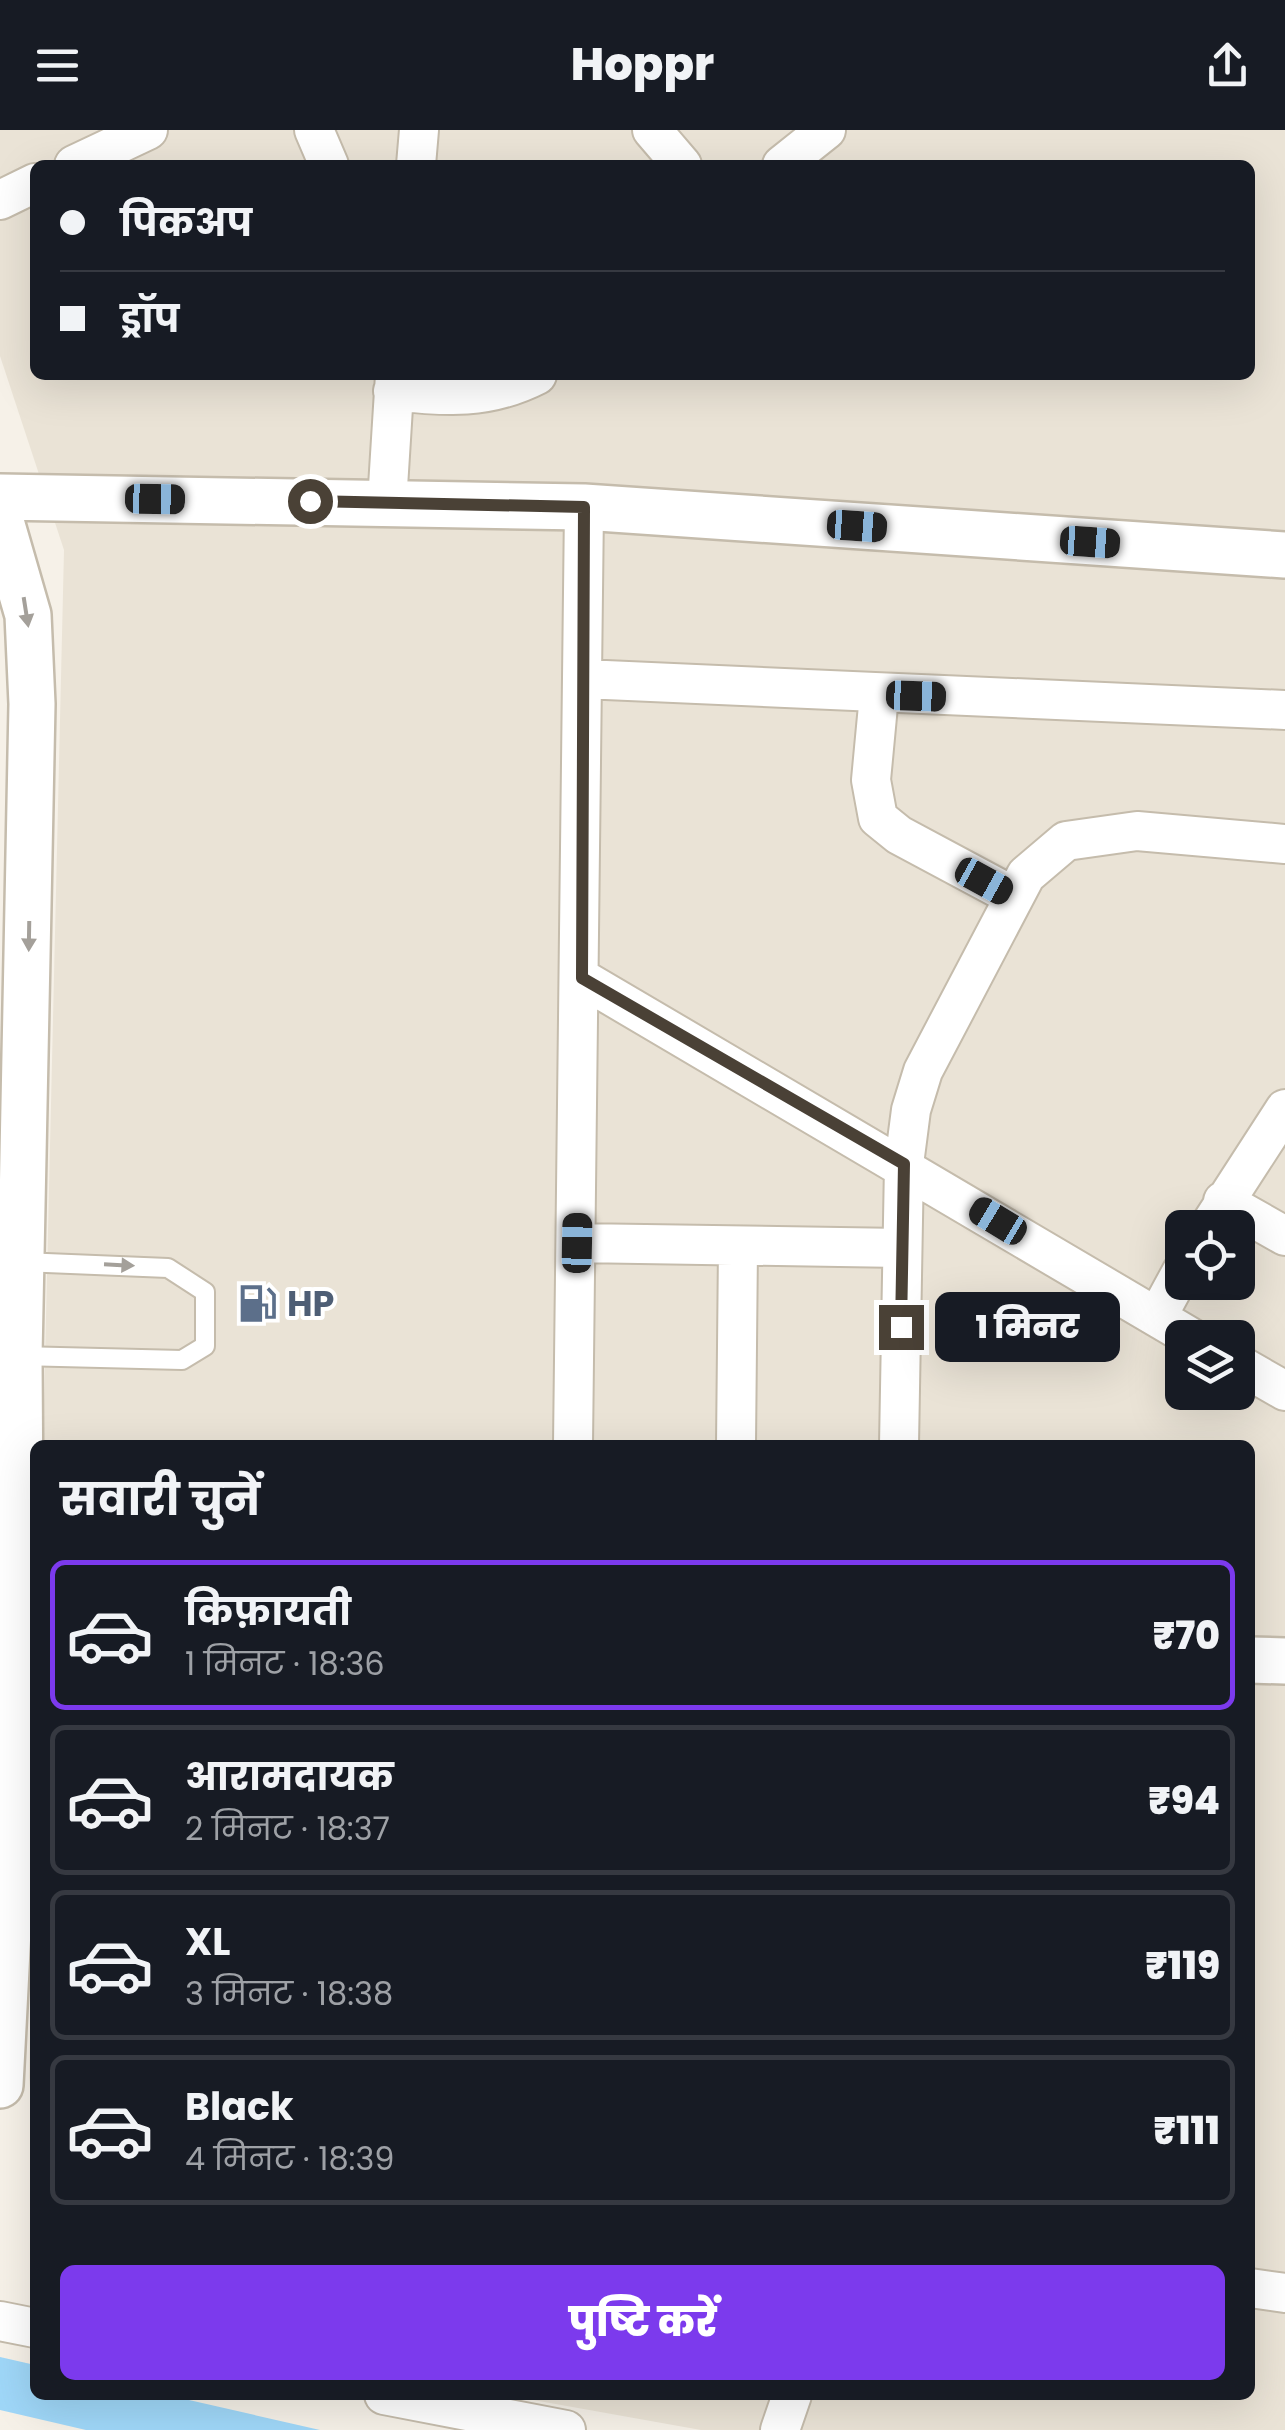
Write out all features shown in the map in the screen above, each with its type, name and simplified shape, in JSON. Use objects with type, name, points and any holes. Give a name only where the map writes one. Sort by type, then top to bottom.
[{"type":"street","points":[[85,160],[148,130]]},
{"type":"street","points":[[314,130],[327,160]]},
{"type":"street","points":[[416,160],[419,130]]},
{"type":"street","points":[[652,130],[678,160]]},
{"type":"street","points":[[788,160],[826,130]]},
{"type":"street","points":[[0,200],[30,185]]},
{"type":"street","points":[[387,502],[394,383],[462,398],[495,393],[525,380]]},
{"type":"street","points":[[0,496],[584,507],[1285,555]]},
{"type":"street","points":[[573,1440],[582,978],[584,507]]},
{"type":"street","points":[[0,518],[28,615],[32,704],[11,1262],[18,1356],[21,1679],[0,2086]]},
{"type":"street","points":[[583,679],[1285,710]]},
{"type":"street","points":[[879,695],[871,780],[878,818],[1013,896]]},
{"type":"street","points":[[899,1440],[904,1164],[923,1071],[1026,875],[1066,841],[1136,831],[1285,844]]},
{"type":"street","points":[[582,978],[904,1164],[1165,1322]]},
{"type":"street","points":[[1218,1210],[1285,1109]]},
{"type":"street","points":[[1255,1227],[1285,1236]]},
{"type":"street","points":[[577,1243],[902,1248]]},
{"type":"street","points":[[736,1440],[738,1247]]},
{"type":"street","points":[[1156,1317],[1166,1300]]},
{"type":"street","points":[[1255,1374],[1285,1391]]},
{"type":"street","points":[[1255,1660],[1285,1661]]},
{"type":"street","points":[[1255,2289],[1285,2293]]},
{"type":"street","points":[[0,2321],[30,2327]]},
{"type":"street","points":[[410,2400],[566,2430]]},
{"type":"street","points":[[780,2430],[790,2400]]},
{"type":"lane","points":[[11,1262],[168,1268],[205,1292],[205,1346],[182,1360],[18,1356]]},
{"type":"shaded area","points":[[0,130],[1285,130],[1285,2430],[701,2430],[533,2400],[1255,2400],[1255,1440],[43,1440],[64,550],[0,356]]},
{"type":"water","points":[[0,2357],[30,2364],[30,2400],[189,2400],[320,2430],[86,2430],[0,2410]]},
{"type":"place","name":"HP","points":[[257,1303]]},
{"type":"route","points":[[310,501],[584,507],[582,978],[904,1164],[901,1327]]}]
